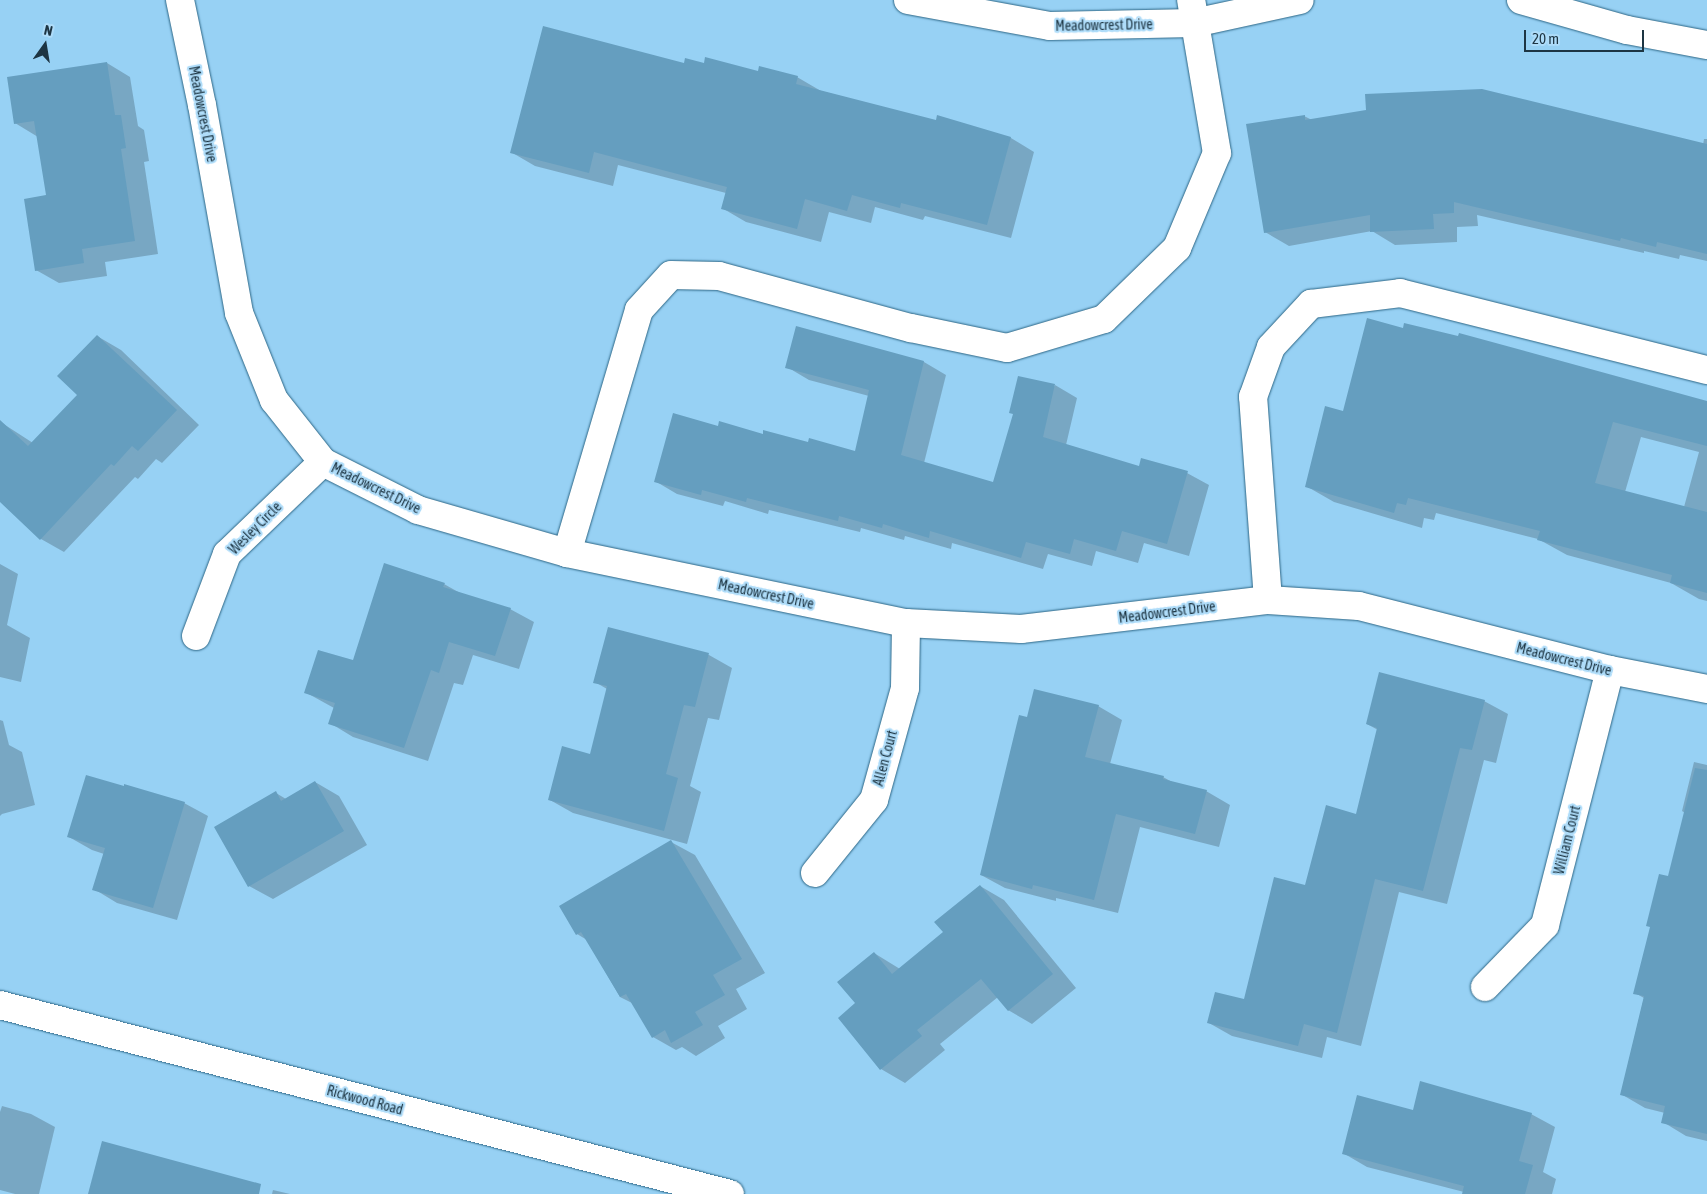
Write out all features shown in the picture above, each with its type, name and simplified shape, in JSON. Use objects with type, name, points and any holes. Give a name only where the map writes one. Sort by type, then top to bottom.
[{"type":"street","name":"Meadowcrest Drive","points":[[180,0],[202,106],[239,313],[274,400],[323,462],[418,510],[567,553],[906,622],[1021,629],[1268,600],[1359,606],[1610,670],[1707,689]]},
{"type":"street","name":"Meadowcrest Drive","points":[[908,0],[1050,26],[1300,0]]},
{"type":"street","points":[[1521,0],[1627,30],[1707,45]]},
{"type":"street","points":[[567,553],[639,310],[670,275],[719,276],[911,328],[1007,348],[1104,319],[1176,248],[1217,153],[1193,12]]},
{"type":"street","points":[[1268,600],[1254,397],[1271,348],[1312,304],[1400,294],[1707,370]]},
{"type":"street","name":"Wesley Circle","points":[[196,636],[227,554],[323,462]]},
{"type":"street","name":"Allen Court","points":[[815,873],[874,800],[904,688],[906,622]]},
{"type":"street","name":"William Court","points":[[1485,987],[1545,925],[1610,670]]},
{"type":"street","name":"Rickwood Road","points":[[0,1005],[673,1187],[730,1194]]},
{"type":"building","points":[[543,26],[684,63],[685,58],[704,63],[705,57],[758,71],[759,66],[798,76],[796,84],[936,120],[937,115],[1011,137],[987,225],[901,203],[900,208],[852,195],[847,211],[805,199],[797,229],[721,209],[727,187],[594,152],[589,173],[510,153]]},
{"type":"building","points":[[107,62],[115,115],[121,115],[126,148],[121,149],[135,241],[82,249],[84,263],[35,271],[24,199],[46,195],[34,121],[14,124],[7,77]]},
{"type":"building","points":[[1482,89],[1707,144],[1707,254],[1657,242],[1656,247],[1621,238],[1620,241],[1454,202],[1454,213],[1433,214],[1434,229],[1370,232],[1370,215],[1264,233],[1246,124],[1305,115],[1305,120],[1366,110],[1365,94]]},
{"type":"building","points":[[1367,318],[1403,328],[1404,323],[1458,336],[1459,333],[1707,401],[1707,446],[1613,422],[1595,483],[1707,512],[1707,593],[1670,583],[1672,575],[1537,540],[1540,531],[1408,498],[1406,505],[1397,503],[1394,513],[1305,487],[1325,406],[1343,411]]},
{"type":"building","points":[[796,326],[924,361],[901,455],[993,482],[1013,414],[1009,413],[1018,376],[1055,384],[1043,437],[1139,466],[1141,458],[1188,471],[1167,544],[1122,531],[1116,551],[1074,539],[1070,554],[1026,542],[1021,558],[930,531],[929,538],[883,524],[882,528],[839,516],[838,521],[747,498],[746,502],[702,490],[701,495],[654,482],[673,413],[718,426],[719,421],[763,434],[763,430],[808,442],[809,438],[855,451],[869,390],[785,368]]},
{"type":"building","points":[[97,335],[177,410],[138,451],[132,446],[114,466],[111,464],[40,540],[0,502],[0,420],[28,446],[77,395],[57,376]]},
{"type":"building","points":[[384,563],[445,583],[443,587],[511,608],[495,656],[449,642],[439,673],[431,670],[404,748],[328,724],[335,703],[304,693],[318,650],[353,660]]},
{"type":"building","points":[[608,627],[709,653],[695,707],[684,705],[666,774],[678,778],[664,831],[548,800],[562,746],[590,754],[607,686],[593,683]]},
{"type":"building","points":[[1379,672],[1485,700],[1472,750],[1460,748],[1423,891],[1375,879],[1337,1033],[1304,1024],[1298,1046],[1207,1023],[1215,992],[1244,999],[1274,877],[1305,885],[1326,805],[1356,814],[1377,728],[1366,724]]},
{"type":"building","points":[[1034,689],[1099,705],[1085,757],[1164,776],[1163,779],[1207,790],[1195,834],[1116,814],[1094,900],[1033,885],[1032,889],[980,875],[1019,715],[1027,717]]},
{"type":"building","points":[[1695,768],[1707,770],[1707,1134],[1661,1123],[1665,1106],[1620,1095],[1644,996],[1633,994],[1650,927],[1646,926],[1659,874],[1668,876]]},
{"type":"building","points":[[86,775],[185,802],[153,908],[92,890],[105,848],[67,837]]},
{"type":"building","points":[[315,781],[344,831],[248,887],[214,827],[276,791],[281,801]]},
{"type":"building","points":[[671,840],[742,959],[713,975],[725,995],[695,1012],[703,1025],[671,1043],[665,1030],[652,1038],[626,994],[620,997],[581,932],[576,935],[559,906]]},
{"type":"building","points":[[980,885],[1053,974],[1008,1011],[981,979],[917,1030],[922,1036],[880,1070],[838,1018],[855,1003],[837,982],[874,952],[892,974],[943,932],[934,922]]},
{"type":"building","points":[[1420,1081],[1532,1113],[1519,1161],[1533,1165],[1525,1194],[1462,1194],[1464,1186],[1342,1154],[1357,1095],[1413,1110]]},
{"type":"building","points":[[102,1141],[261,1184],[259,1194],[88,1194]]}]
